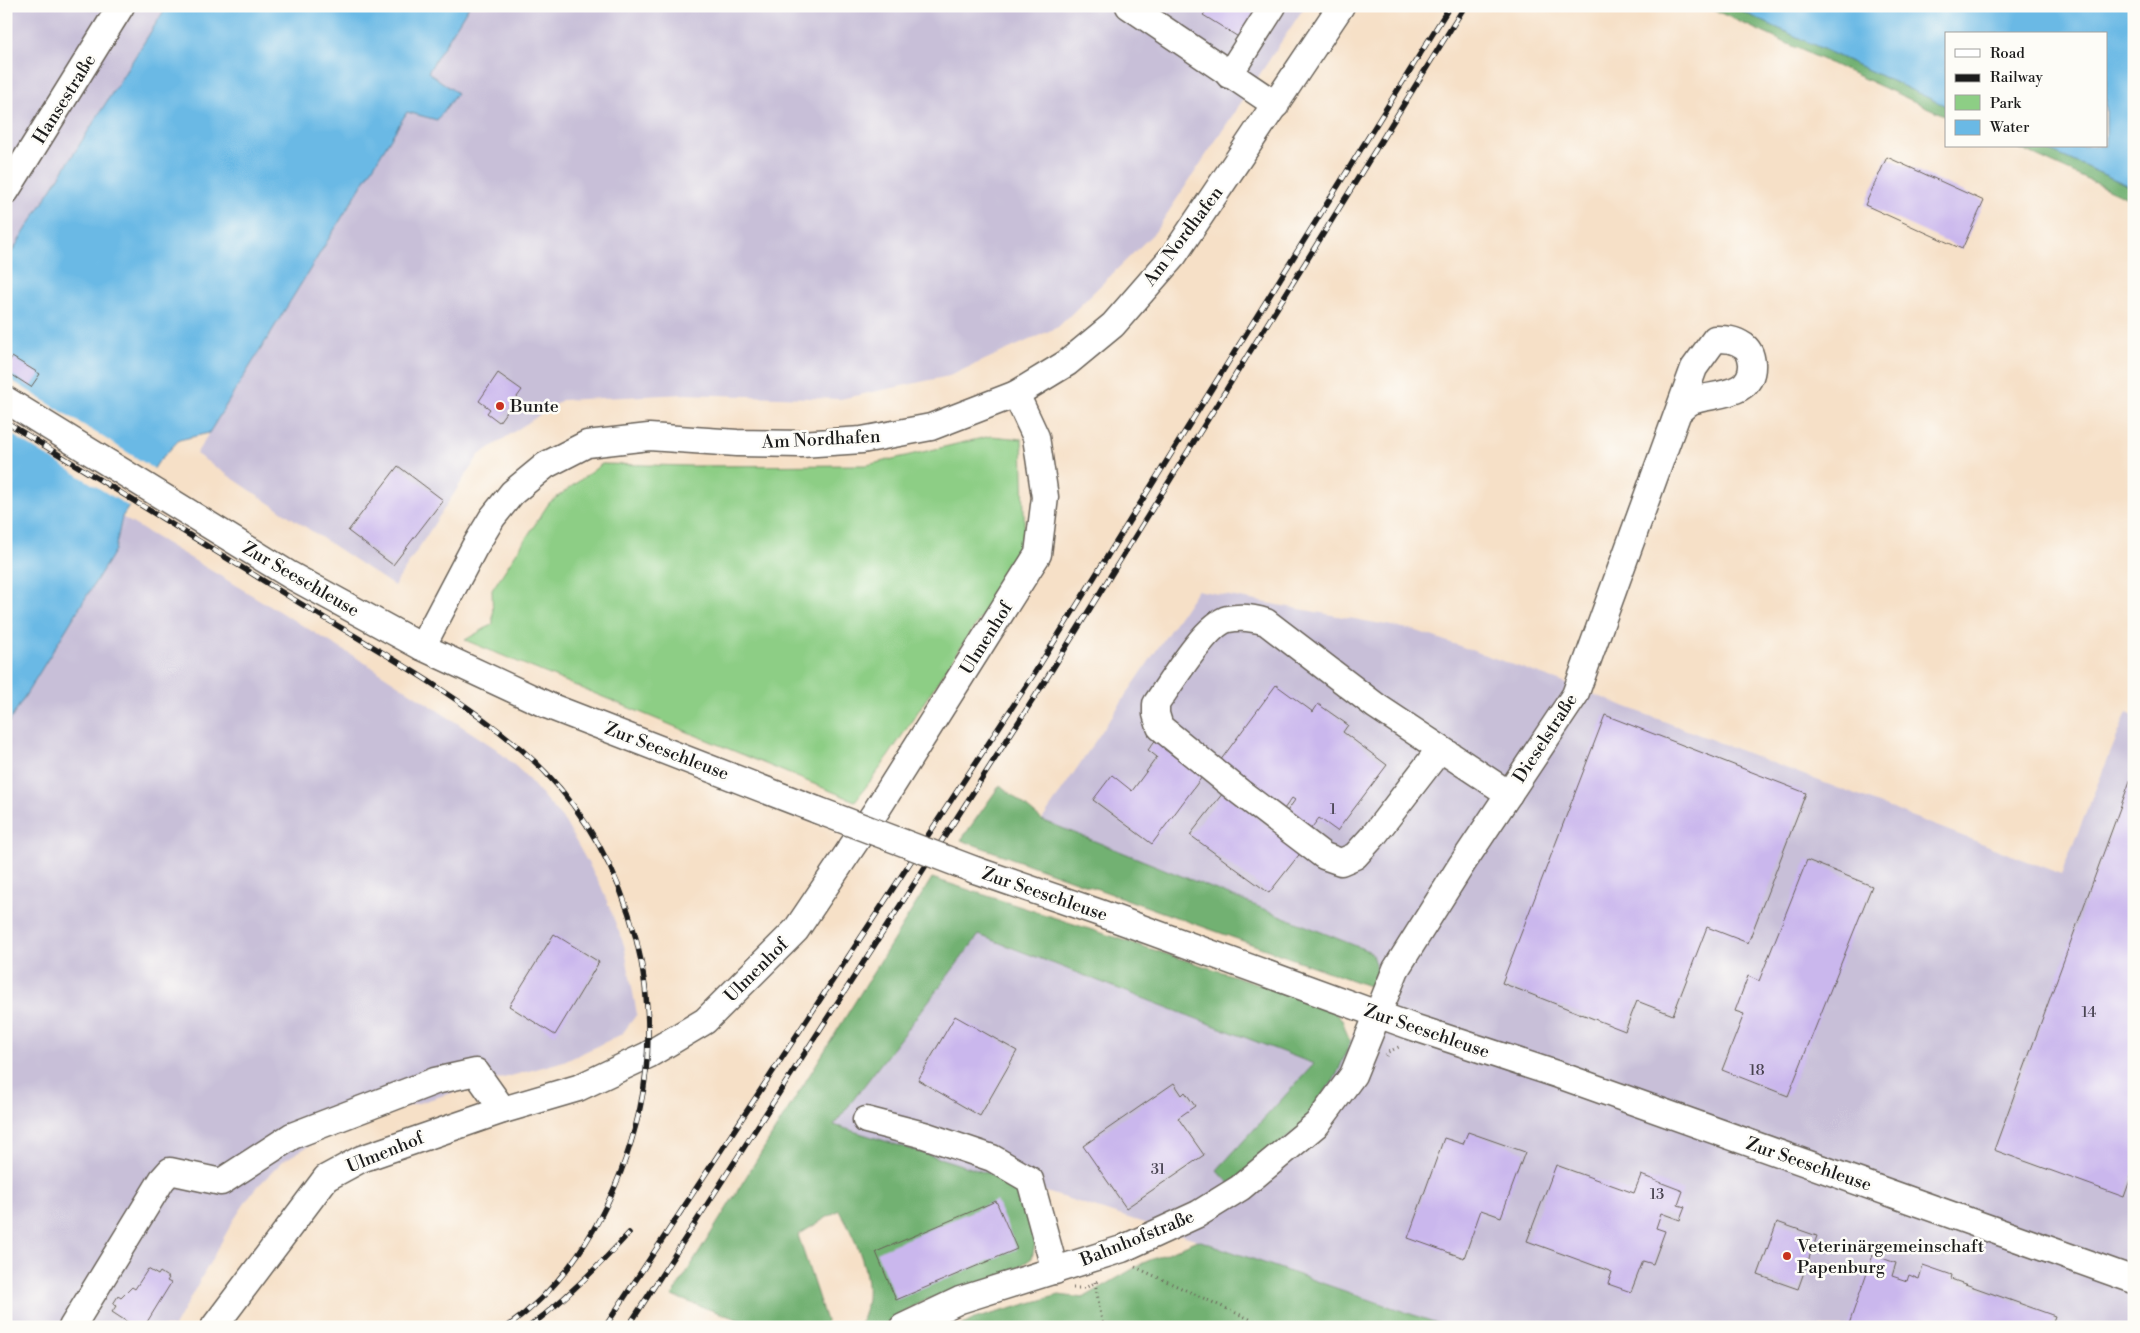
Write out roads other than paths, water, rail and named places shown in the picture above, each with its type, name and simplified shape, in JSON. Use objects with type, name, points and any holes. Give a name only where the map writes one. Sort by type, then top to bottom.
[{"type":"street","name":"Hansestraße","points":[[6,192],[121,6]]},
{"type":"street","points":[[1130,6],[1229,75],[1276,105]]},
{"type":"street","points":[[1229,75],[1273,6]]},
{"type":"street","name":"Am Nordhafen","points":[[422,647],[474,548],[492,518],[512,493],[546,465],[587,444],[649,437],[737,443],[792,444],[862,440],[931,427],[1016,394],[1067,364],[1113,325],[1174,254],[1341,6]]},
{"type":"street","name":"Ulmenhof","points":[[214,1327],[326,1178],[361,1158],[504,1110],[578,1088],[648,1055],[706,1021],[796,930],[876,811],[1038,554],[1044,497],[1036,437],[1016,394]]},
{"type":"street","name":"Zur Seeschleuse","points":[[6,400],[290,575],[422,647],[549,706],[975,870],[1100,913],[1378,1015],[1559,1075],[2134,1280]]},
{"type":"street","name":"Dieselstraße","points":[[1378,1015],[1396,969],[1575,695],[1679,411]]},
{"type":"street","points":[[1440,749],[1374,835],[1355,856],[1341,862],[1316,851],[1160,727],[1156,714],[1156,704],[1206,635],[1227,619],[1251,617],[1266,622],[1376,706],[1509,794]]},
{"type":"street","name":"Bahnhofstraße","points":[[903,1327],[960,1300],[1122,1249],[1198,1214],[1240,1188],[1317,1124],[1352,1074],[1378,1015]]},
{"type":"street","points":[[72,1327],[162,1180],[170,1171],[221,1182],[292,1136],[436,1082],[476,1072],[504,1110]]},
{"type":"street","points":[[866,1120],[924,1135],[992,1158],[1030,1180],[1055,1271]]},
{"type":"water","points":[[167,6],[469,6],[428,72],[457,93],[437,120],[407,112],[209,433],[179,440],[159,461],[122,517],[115,550],[6,727],[6,261]]},
{"type":"water","points":[[1730,6],[2134,6],[2134,188],[2044,148],[2108,148],[2108,32],[1945,32],[1945,106]]},
{"type":"railway","points":[[605,1327],[1034,674],[1450,6]]},
{"type":"railway","points":[[628,1327],[1045,681],[1465,6]]},
{"type":"railway","points":[[6,422],[411,670],[496,728],[522,750],[557,785],[586,824],[610,867],[629,913],[641,961],[647,1010],[647,1060],[640,1108],[621,1170],[609,1201],[593,1230],[576,1257],[555,1283],[533,1306],[507,1327]]},
{"type":"railway","points":[[529,1327],[581,1282],[629,1233]]},
{"type":"place","name":"Bunte","points":[[500,406]]},
{"type":"place","name":"Veterinärgemeinschaft Papenburg","points":[[1787,1256]]}]
